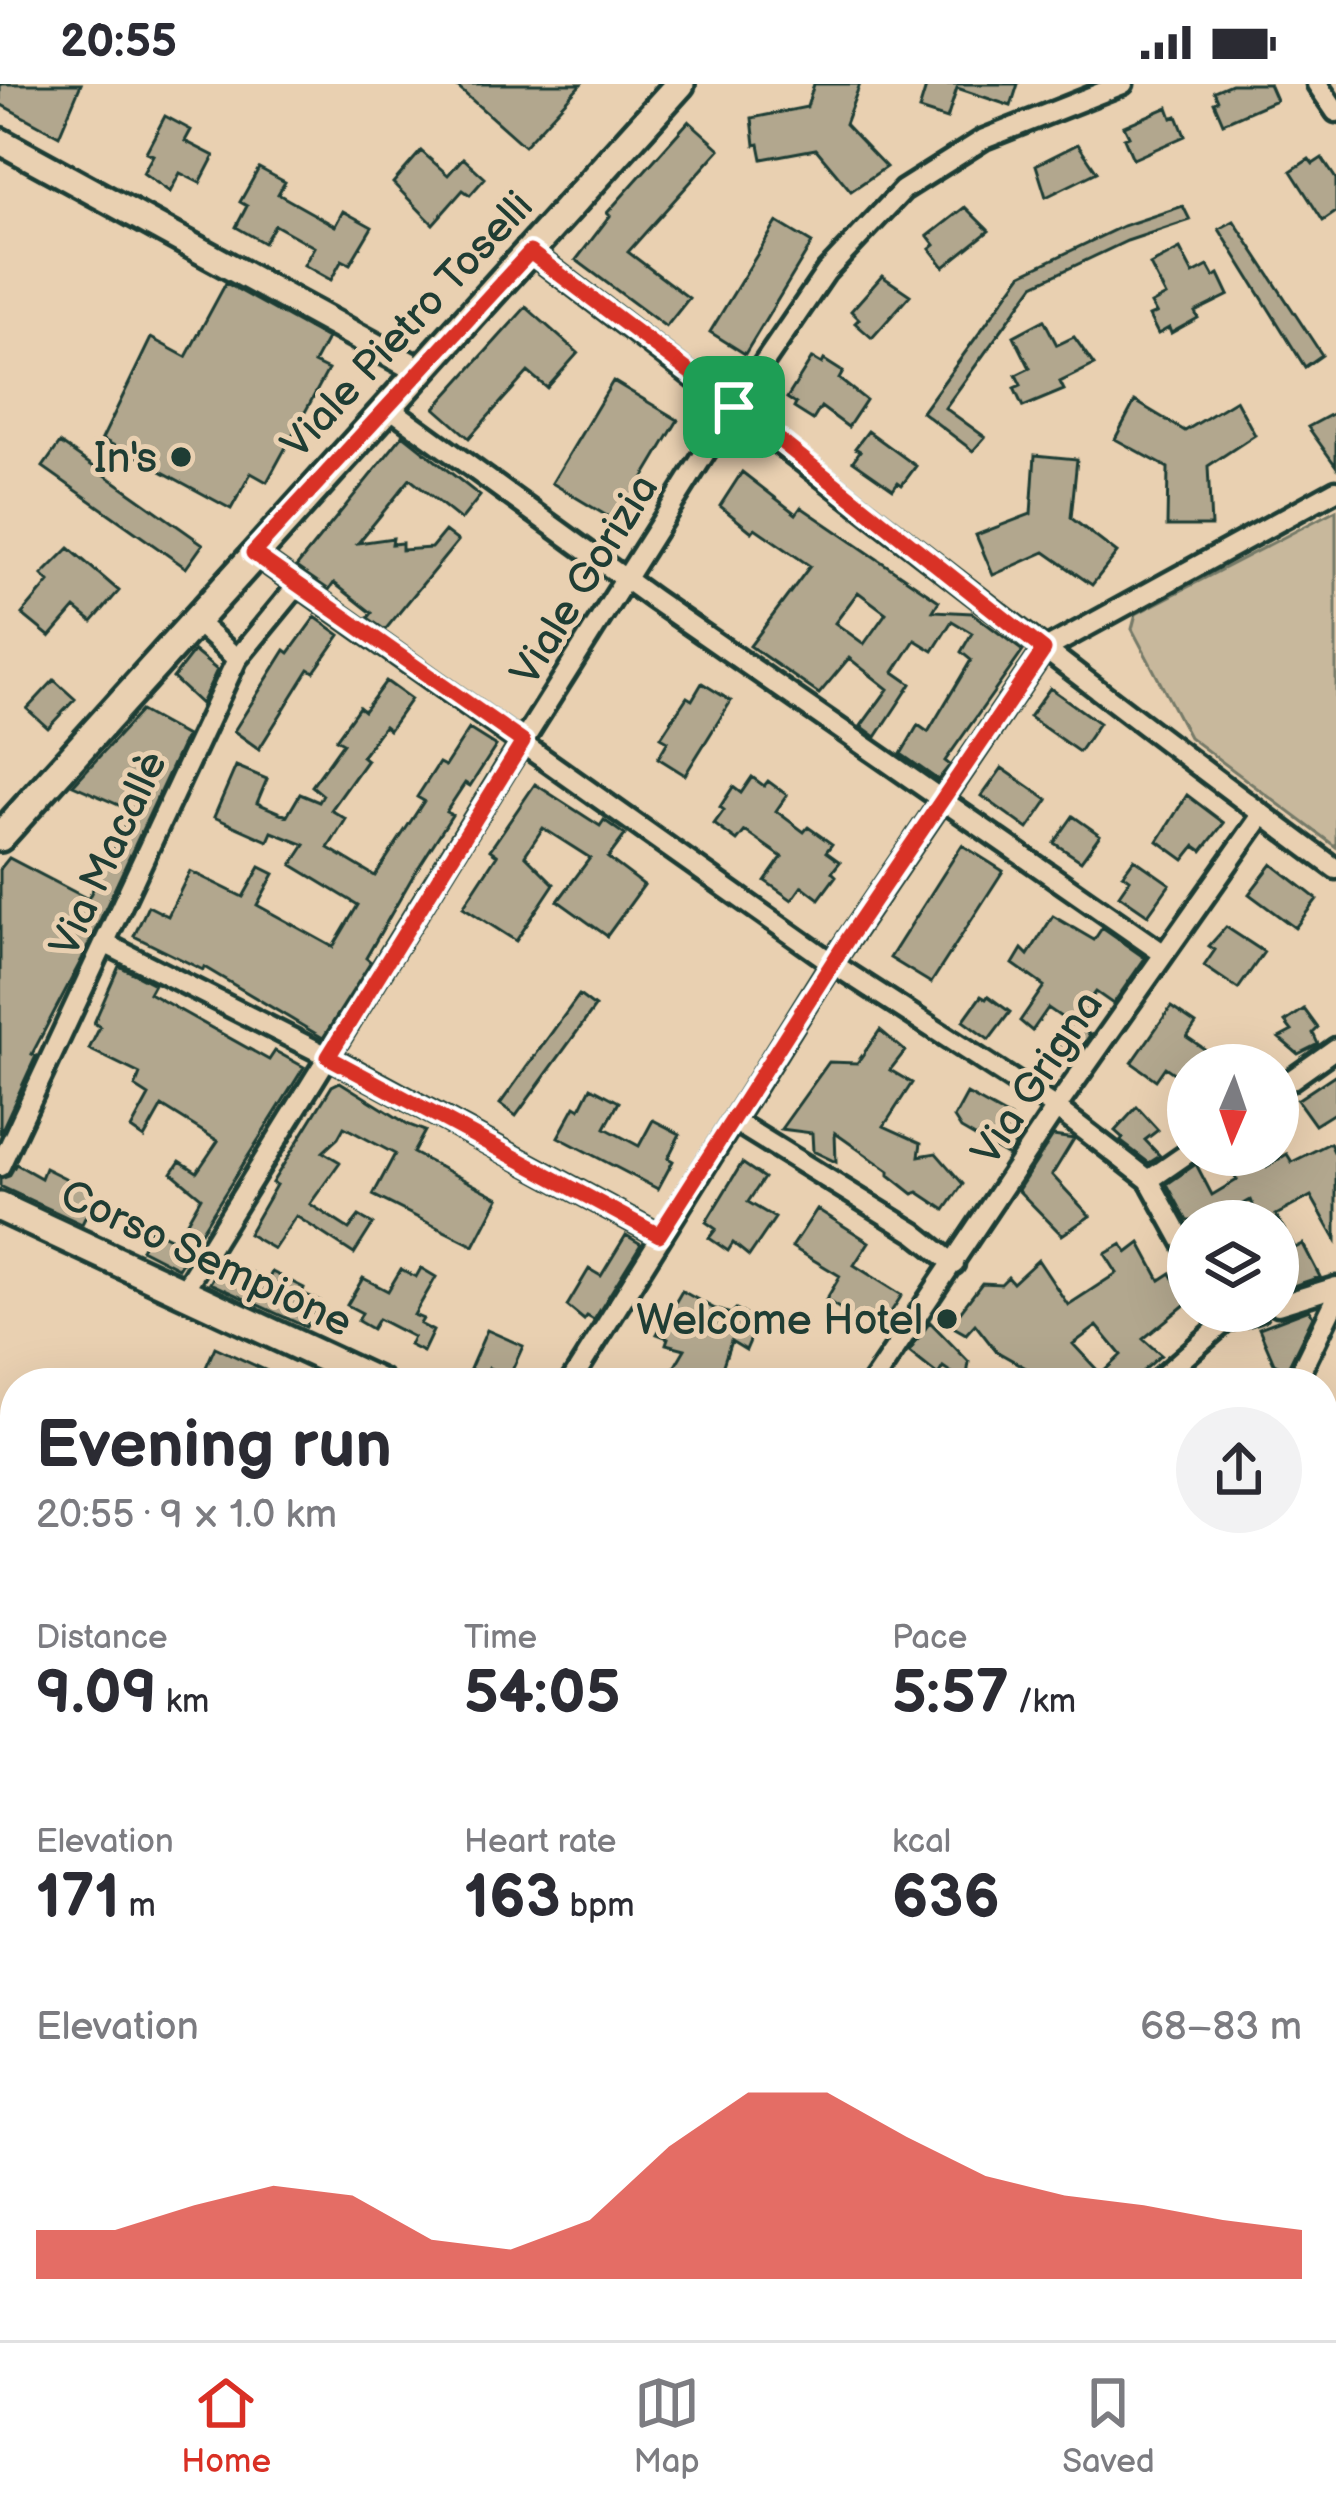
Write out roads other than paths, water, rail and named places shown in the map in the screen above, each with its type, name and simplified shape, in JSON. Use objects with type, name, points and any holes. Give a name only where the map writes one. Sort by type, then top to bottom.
[{"type":"main road","name":"Viale Pietro Toselli","points":[[0,837],[680,84]]},
{"type":"main road","name":"Corso Sempione","points":[[0,1207],[346,1368]]},
{"type":"street","name":"Viale Gorizia","points":[[182,1293],[734,407],[826,272],[903,190],[984,139],[1123,84]]},
{"type":"street","points":[[1317,84],[1336,112]]},
{"type":"street","points":[[0,141],[419,370]]},
{"type":"street","points":[[530,252],[1336,869]]},
{"type":"street","points":[[387,406],[626,579],[1164,954]]},
{"type":"street","points":[[579,1368],[832,963],[1044,650],[1336,490]]},
{"type":"street","points":[[253,553],[832,963],[1056,1108],[1149,1180],[1167,1213]]},
{"type":"street","name":"Via Macallè","points":[[0,1166],[237,658],[292,592],[302,589]]},
{"type":"street","points":[[194,620],[237,658]]},
{"type":"street","name":"Via Grigna","points":[[882,1368],[1056,1108],[1262,815]]},
{"type":"street","points":[[106,944],[659,1235]]},
{"type":"street","points":[[1299,1074],[1336,1048]]},
{"type":"street","points":[[734,1121],[915,1233],[954,1264]]},
{"type":"street","points":[[1149,1180],[1167,1168]]},
{"type":"street","points":[[1299,1298],[1336,1286]]},
{"type":"street","points":[[1302,1368],[1336,1298]]},
{"type":"street","points":[[1170,1368],[1207,1332]]},
{"type":"place","name":"In's","points":[[181,457]]},
{"type":"place","name":"Welcome Hotel","points":[[947,1319]]}]
